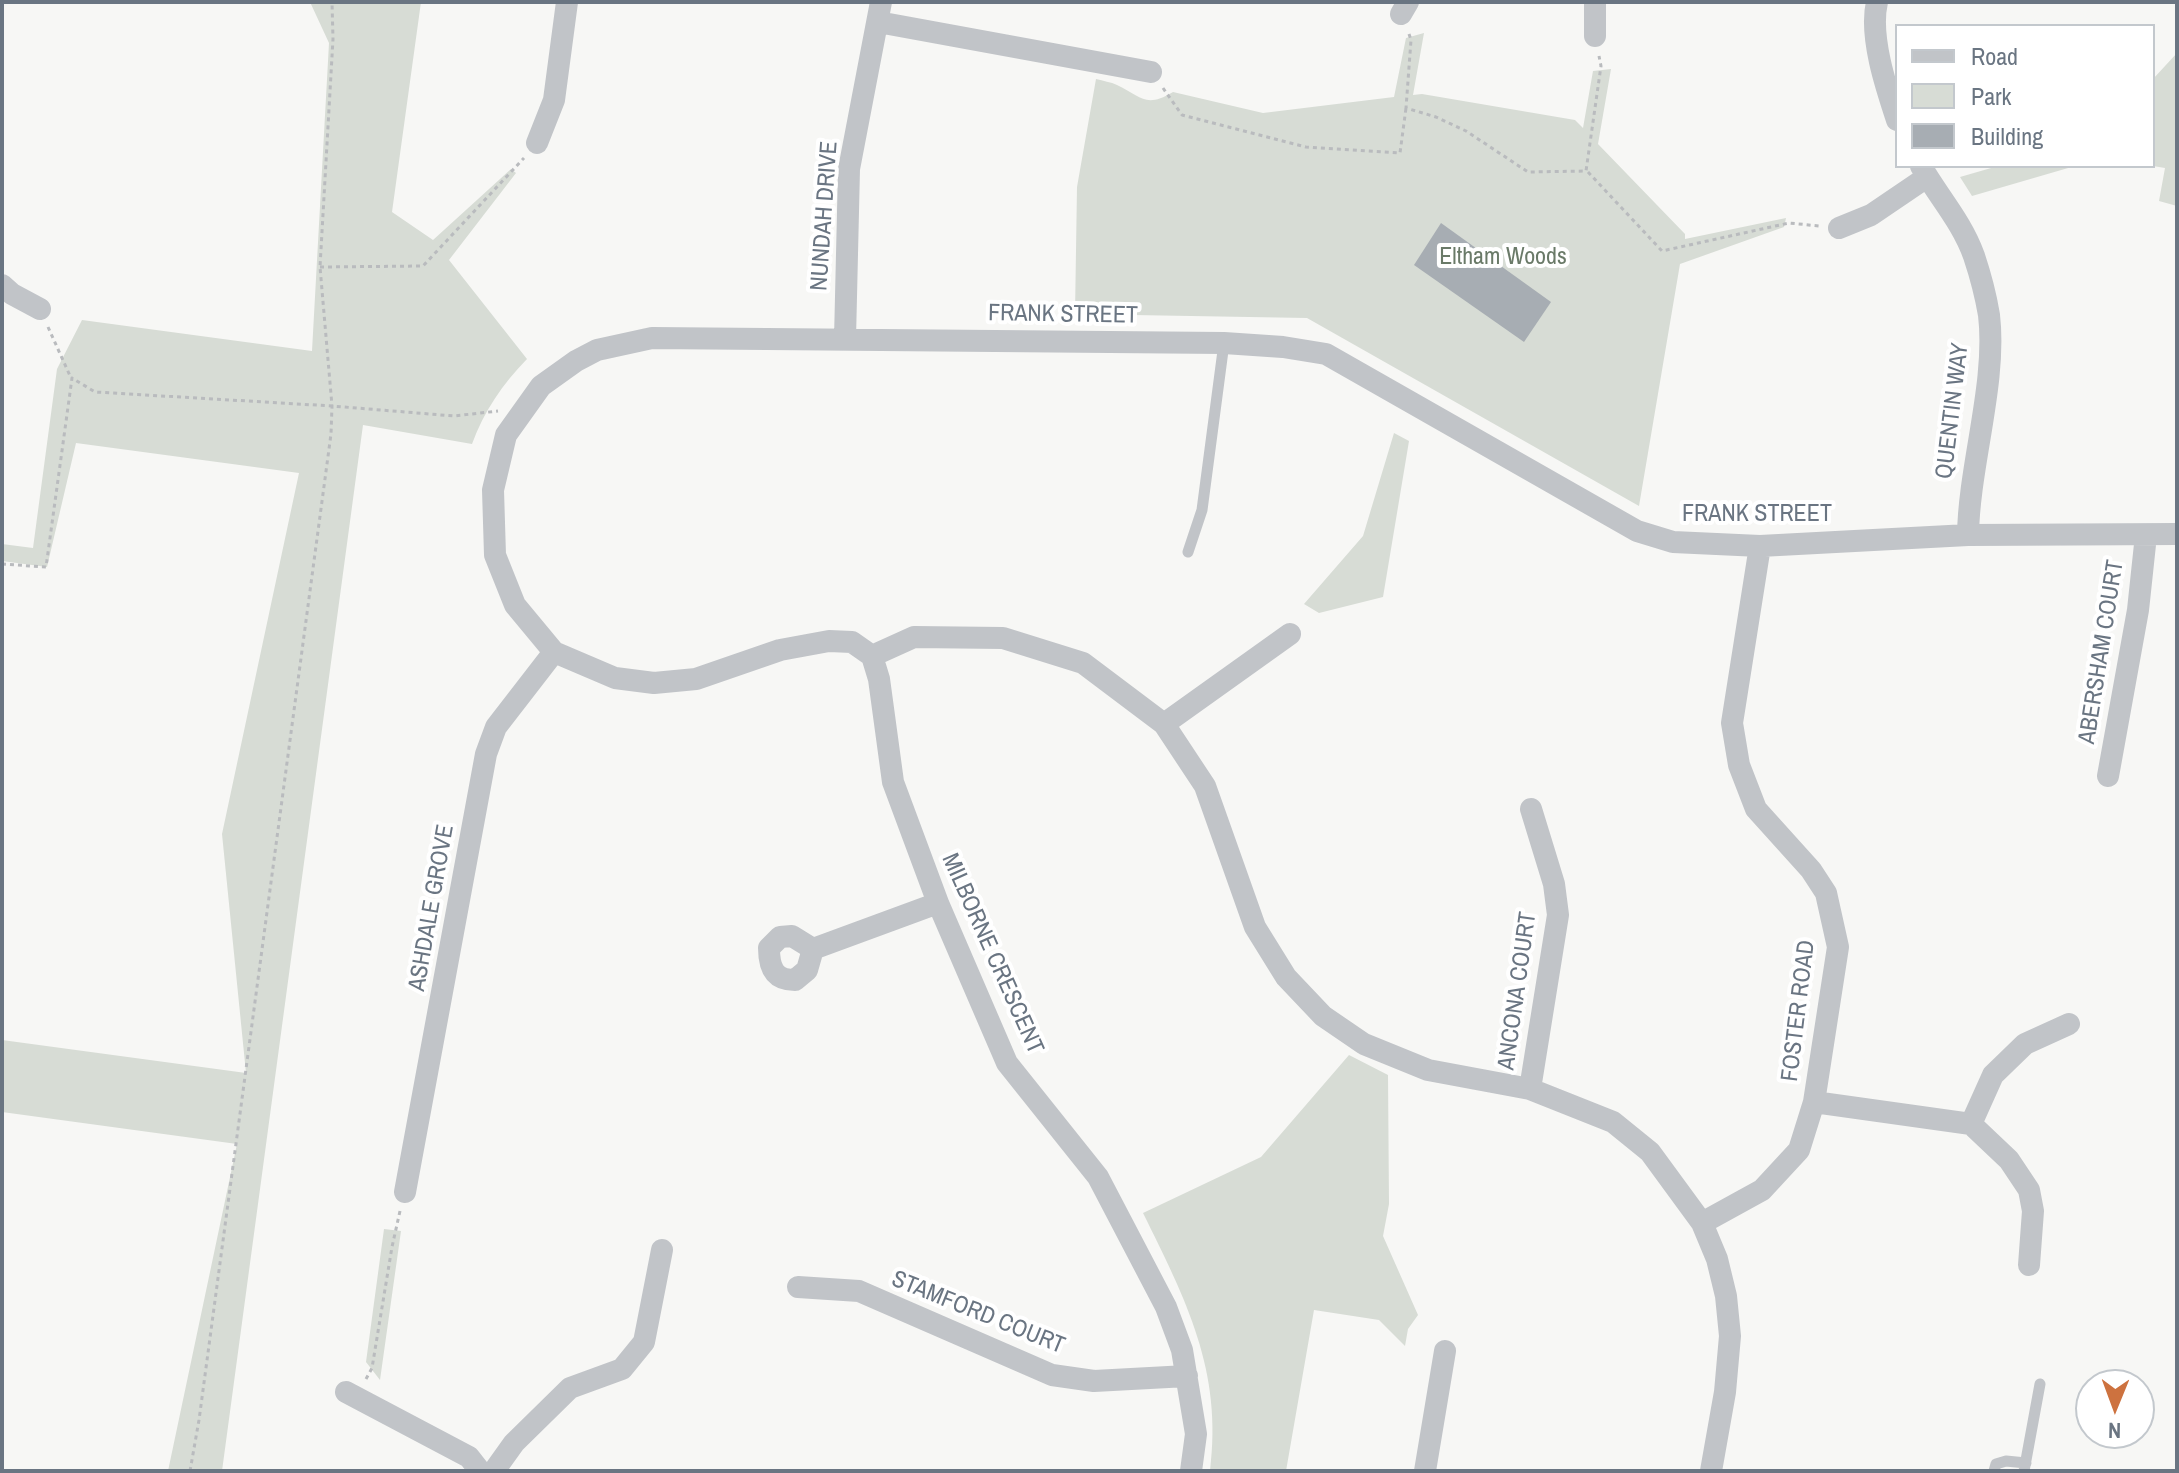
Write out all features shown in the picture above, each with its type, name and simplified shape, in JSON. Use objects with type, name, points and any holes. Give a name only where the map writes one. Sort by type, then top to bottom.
[{"type":"street","points":[[537,143],[554,100],[567,2]]},
{"type":"street","points":[[1595,2],[1595,36]]},
{"type":"street","points":[[1877,2],[1875,13],[1883,77],[1895,114]]},
{"type":"street","points":[[880,12],[1151,72]]},
{"type":"street","name":"NUNDAH DRIVE","points":[[845,339],[849,169],[880,12]]},
{"type":"street","points":[[1839,228],[1871,215],[1924,172]]},
{"type":"street","name":"QUENTIN WAY","points":[[1924,172],[1958,222],[1974,256],[1989,315],[1988,368],[1968,504],[1968,535]]},
{"type":"street","points":[[2,285],[40,309]]},
{"type":"street","name":"FRANK STREET","points":[[872,656],[852,642],[829,641],[780,650],[696,679],[654,683],[615,678],[554,652],[515,605],[495,555],[493,490],[506,435],[541,386],[576,361],[597,350],[652,338],[1224,343],[1326,354],[1637,531],[1673,542],[1760,546],[1968,535],[2177,534]]},
{"type":"street","name":"ABERSHAM COURT","points":[[2108,776],[2138,610],[2146,535]]},
{"type":"street","name":"FOSTER ROAD","points":[[1702,1223],[1762,1190],[1799,1150],[1814,1102],[1838,947],[1826,893],[1811,870],[1756,809],[1739,765],[1732,723],[1760,546]]},
{"type":"street","points":[[1164,724],[1290,634]]},
{"type":"street","points":[[872,656],[914,637],[1003,638],[1083,663],[1164,724],[1205,786],[1255,927],[1286,977],[1323,1016],[1364,1044],[1428,1070],[1530,1089],[1613,1122],[1650,1152],[1702,1223],[1717,1259],[1726,1296],[1730,1336],[1725,1392],[1711,1471]]},
{"type":"street","name":"ASHDALE GROVE","points":[[405,1192],[486,754],[496,727],[554,652]]},
{"type":"street","name":"MILBORNE CRESCENT","points":[[872,656],[879,679],[893,782],[938,903],[1007,1063],[1098,1177],[1166,1307],[1182,1350],[1196,1434],[1191,1471]]},
{"type":"street","name":"ANCONA COURT","points":[[1530,1089],[1558,915],[1554,884],[1531,809]]},
{"type":"street","points":[[813,949],[938,903]]},
{"type":"street","points":[[1971,1124],[1993,1075],[2025,1044],[2069,1024]]},
{"type":"street","points":[[1814,1102],[1971,1124],[2009,1160],[2029,1190],[2033,1211],[2029,1265]]},
{"type":"street","points":[[494,1471],[514,1443],[570,1388],[622,1369],[644,1342],[662,1250]]},
{"type":"street","name":"STAMFORD COURT","points":[[798,1287],[859,1291],[1052,1375],[1094,1381],[1187,1376]]},
{"type":"street","points":[[1425,1471],[1445,1351]]},
{"type":"street","points":[[351,1394],[469,1457],[480,1471]]},
{"type":"lane","points":[[1188,552],[1202,510],[1224,343]]},
{"type":"lane","points":[[1994,1471],[1996,1464],[2006,1461],[2025,1467],[2040,1384]]},
{"type":"path","points":[[190,1471],[331,434],[332,406],[320,267],[333,39],[332,2]]},
{"type":"path","points":[[1151,72],[1182,115],[1306,147],[1400,153],[1411,40],[1404,8]]},
{"type":"path","points":[[1586,171],[1601,66],[1595,36]]},
{"type":"path","points":[[1406,108],[1466,131],[1528,172],[1586,171],[1662,251],[1789,223],[1839,228]]},
{"type":"path","points":[[320,267],[423,266],[537,143]]},
{"type":"path","points":[[2,564],[46,567],[72,378],[40,309]]},
{"type":"path","points":[[72,378],[95,392],[454,416],[526,407]]},
{"type":"path","points":[[351,1394],[372,1368],[394,1234]]},
{"type":"green space","points":[[310,2],[421,2],[392,212],[433,240],[511,169],[516,173],[449,260],[527,359],[495,399],[472,444],[363,425],[222,1471],[168,1471],[237,1144],[2,1112],[2,1040],[246,1073],[222,834],[299,473],[76,443],[47,567],[2,561],[2,544],[33,548],[57,369],[82,320],[312,351],[329,43]]},
{"type":"green space","name":"Eltham Woods","points":[[1424,33],[1413,95],[1575,120],[1583,128],[1593,71],[1611,69],[1598,144],[1685,234],[1685,239],[1786,218],[1784,227],[1680,264],[1639,506],[1307,318],[1075,314],[1077,187],[1096,79],[1115,84],[1144,99],[1156,100],[1173,92],[1263,113],[1394,97],[1406,38]]},
{"type":"green space","points":[[2177,53],[2177,206],[2159,201],[2165,168],[2155,166],[2155,77]]},
{"type":"green space","points":[[1991,168],[2068,168],[1972,196],[1960,177]]},
{"type":"green space","points":[[1394,433],[1409,441],[1383,597],[1319,613],[1304,604],[1363,536]]},
{"type":"green space","points":[[1349,1055],[1388,1075],[1389,1204],[1383,1236],[1418,1315],[1408,1329],[1405,1346],[1379,1320],[1314,1310],[1286,1471],[1210,1471],[1213,1435],[1211,1401],[1198,1337],[1187,1306],[1143,1213],[1261,1157]]},
{"type":"green space","points":[[384,1229],[401,1231],[380,1380],[366,1362]]},
{"type":"building","points":[[1441,223],[1551,302],[1524,342],[1414,265]]}]
